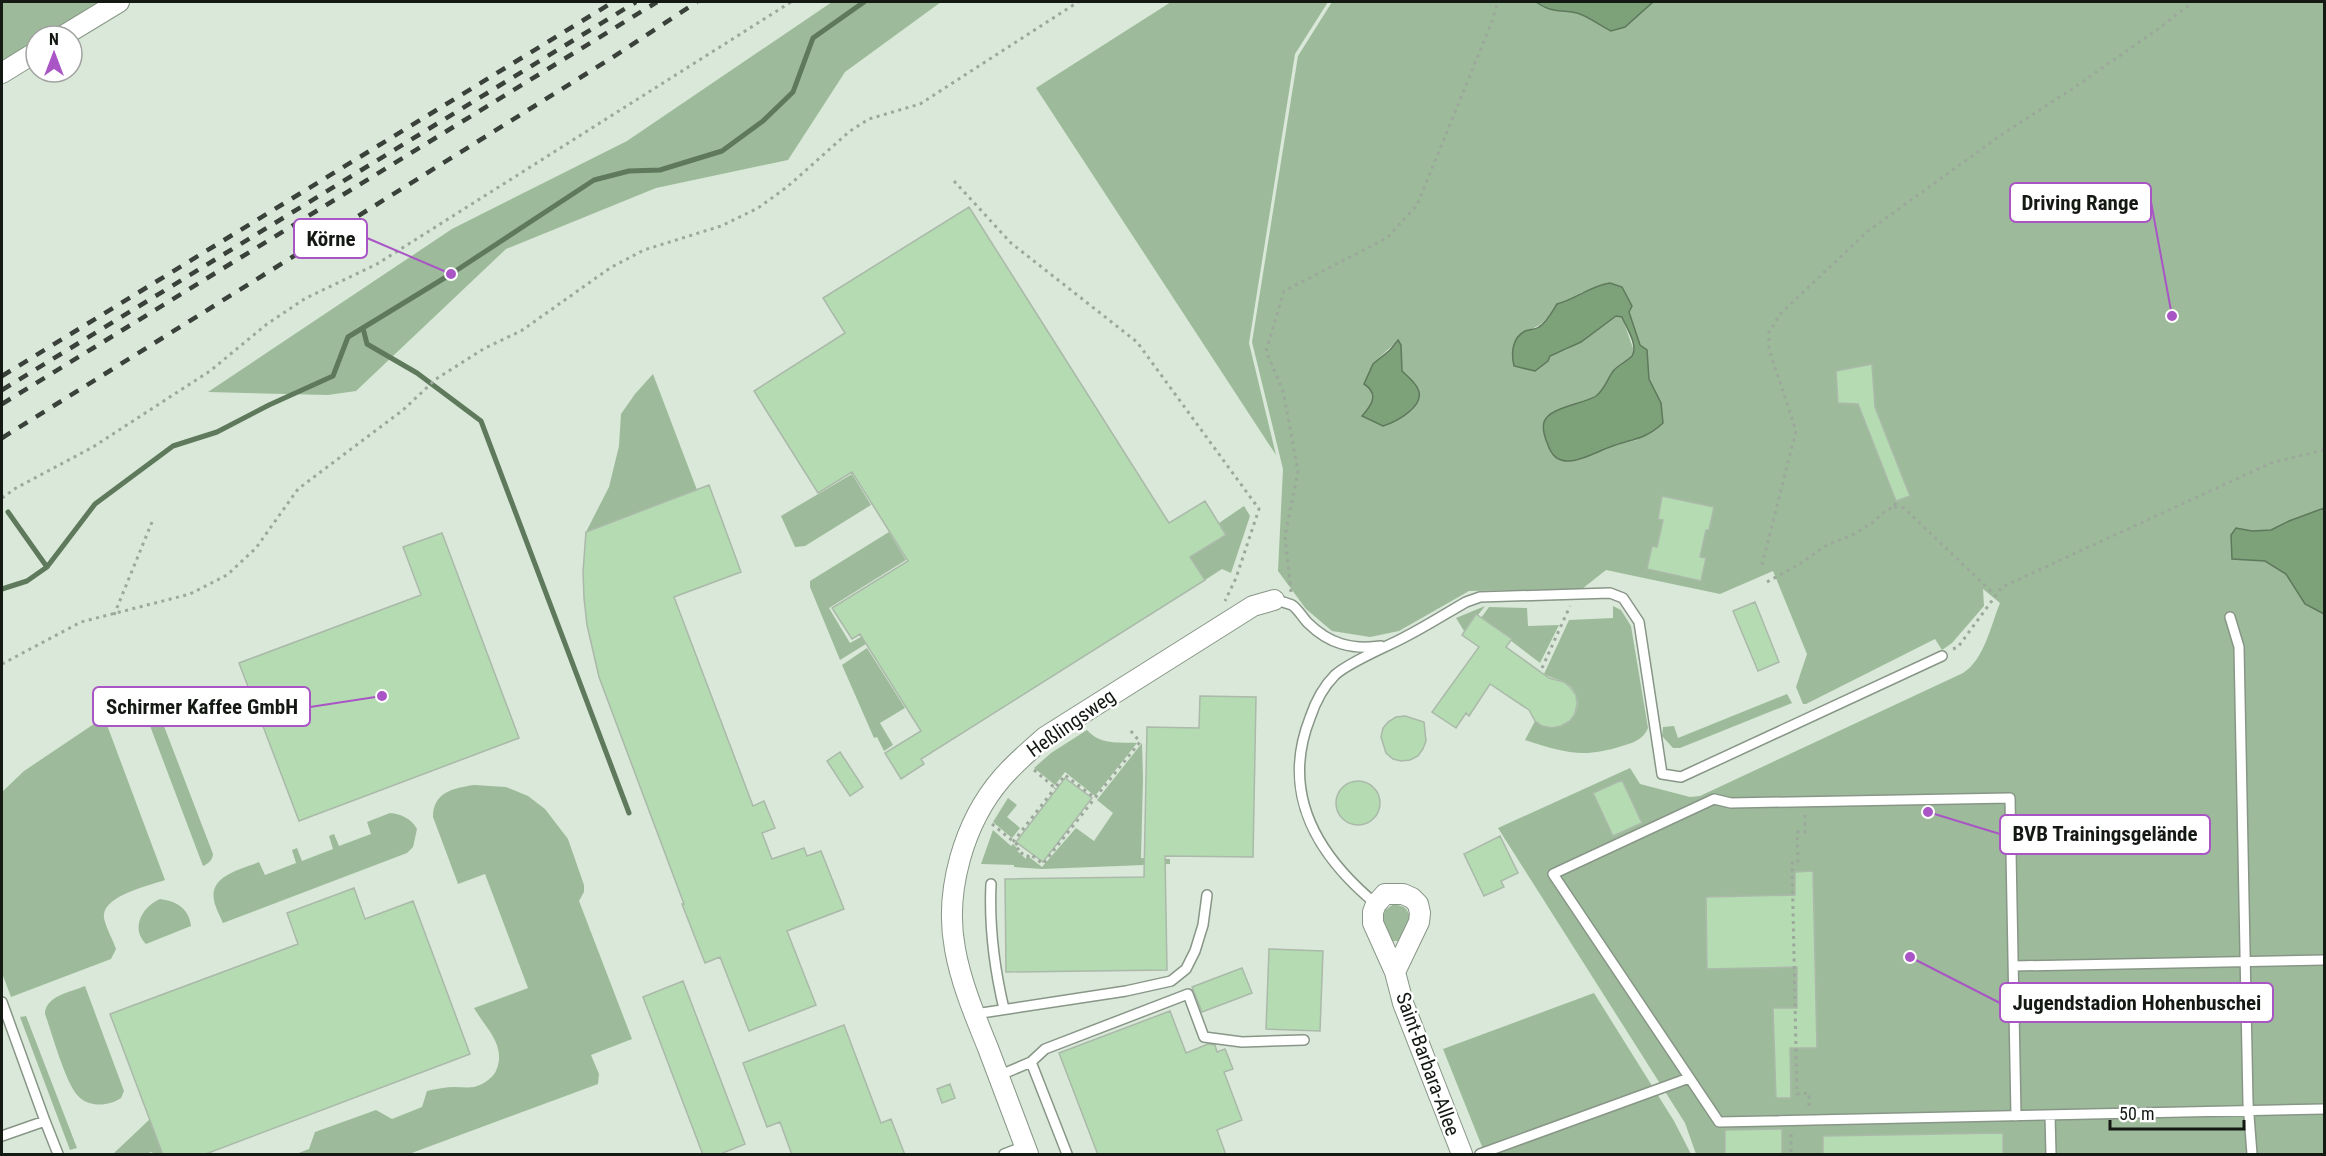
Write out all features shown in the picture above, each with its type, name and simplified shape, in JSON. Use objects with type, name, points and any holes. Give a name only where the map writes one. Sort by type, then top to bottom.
[{"type":"street","points":[[83,24],[119,2]]},
{"type":"street","points":[[2,74],[24,60]]},
{"type":"street","name":"Heßlingsweg","points":[[1027,1150],[975,1014],[954,946],[953,902],[960,860],[984,803],[1001,779],[1045,736],[1253,606],[1283,603]]},
{"type":"street","name":"Saint-Barbara-Allee","points":[[1395,972],[1419,922],[1420,913],[1418,904],[1412,898],[1403,894],[1385,894],[1376,904],[1373,922],[1395,972],[1403,1003],[1462,1155]]},
{"type":"lane","points":[[1376,904],[1350,883],[1328,856],[1310,823],[1300,790],[1300,759],[1304,732],[1316,702],[1335,675],[1466,602],[1480,597],[1610,593],[1623,598],[1640,622],[1662,774],[1681,777],[1942,656]]},
{"type":"lane","points":[[1283,603],[1325,637],[1334,641],[1361,649],[1386,646]]},
{"type":"lane","points":[[2230,617],[2239,647],[2245,961],[2252,1155]]},
{"type":"lane","points":[[2016,1116],[2010,798],[1731,803],[1714,799],[1553,874],[1719,1122],[1791,1121],[2249,1111],[2325,1109]]},
{"type":"lane","points":[[991,884],[990,915],[993,952],[1005,1009]]},
{"type":"lane","points":[[975,1014],[1126,992],[1171,981],[1186,969],[1195,951],[1203,925],[1207,895]]},
{"type":"lane","points":[[2014,966],[2325,960]]},
{"type":"lane","points":[[998,1076],[1030,1062],[1046,1049],[1188,994],[1203,1037],[1242,1042],[1304,1040]]},
{"type":"lane","points":[[2,1002],[58,1155]]},
{"type":"lane","points":[[1030,1062],[1067,1155]]},
{"type":"lane","points":[[1480,1155],[1689,1078]]},
{"type":"lane","points":[[2050,1115],[2051,1155]]},
{"type":"lane","points":[[2,1136],[45,1121]]},
{"type":"lane","points":[[1004,1155],[1027,1150]]},
{"type":"path","points":[[2,498],[16,488],[93,447],[210,371],[267,324],[306,298],[377,264],[791,2]]},
{"type":"path","points":[[2,664],[81,622],[190,594],[227,575],[256,548],[298,489],[403,410],[436,379],[485,348],[521,331],[610,268],[644,250],[721,226],[758,208],[787,187],[850,131],[869,120],[920,104],[1078,2]]},
{"type":"path","points":[[1283,603],[1285,536],[1298,471],[1283,391],[1266,351],[1284,291],[1387,238],[1417,205],[1483,45],[1498,2]]},
{"type":"path","points":[[1762,565],[1796,431],[1769,349],[1769,332],[1781,313],[1868,231],[2004,132],[2072,89],[2193,2]]},
{"type":"path","points":[[954,181],[1011,243],[1137,342],[1259,509],[1236,578],[1225,601]]},
{"type":"path","points":[[1942,656],[1958,646],[1979,621],[1994,594],[2002,587],[2271,463],[2325,450]]},
{"type":"path","points":[[1894,507],[1896,501]]},
{"type":"path","points":[[1767,582],[1798,565],[1827,545],[1863,529],[1885,511],[1894,507],[1904,508],[1994,594]]},
{"type":"path","points":[[114,615],[152,522]]},
{"type":"path","points":[[1542,668],[1576,594]]},
{"type":"path","points":[[989,822],[1020,847],[1017,850],[1027,857],[1030,854],[1043,864],[1140,742],[1130,730]]},
{"type":"path","points":[[1030,767],[1055,788]]},
{"type":"path","points":[[1013,842],[1065,775],[1095,798]]},
{"type":"path","points":[[1804,801],[1805,832],[1797,832],[1797,863],[1792,863],[1797,1094],[1809,1093]]},
{"type":"path","points":[[1791,1121],[1791,1155]]},
{"type":"shaded area","points":[[2,2],[107,2],[71,24],[24,24],[24,54],[2,69]]},
{"type":"shaded area","points":[[832,2],[941,2],[845,72],[788,160],[656,188],[506,249],[356,391],[328,395],[208,392],[452,229],[627,141]]},
{"type":"shaded area","points":[[1171,2],[1328,2],[1295,54],[1249,343],[1276,455],[1036,88]]},
{"type":"shaded area","points":[[1332,2],[2324,2],[2324,1154],[1696,1154],[1685,1123],[1498,828],[1630,768],[1640,784],[1690,797],[1700,796],[1963,673],[1982,651],[2000,603],[1983,589],[1984,606],[1952,643],[1942,650],[1935,639],[1806,704],[1803,704],[1796,687],[1807,654],[1773,571],[1720,594],[1606,570],[1582,589],[1469,591],[1399,631],[1370,637],[1332,631],[1306,609],[1278,571],[1283,469],[1252,342],[1298,56]],"holes":[[[1582,292],[1629,312],[1640,345],[1647,350],[1649,379],[1661,403],[1637,440],[1610,446],[1572,461],[1551,454],[1545,436],[1544,422],[1571,405],[1586,402],[1598,394],[1608,384],[1614,371],[1634,351],[1622,317],[1616,316],[1568,349],[1550,356],[1525,331],[1544,321],[1557,304],[1572,300]],[[1397,340],[1401,345],[1402,371],[1418,388],[1403,415],[1387,425],[1372,404],[1373,374],[1376,362]]]},
{"type":"shaded area","points":[[1536,2],[1653,2],[1625,27],[1611,31],[1581,14],[1552,10]]},
{"type":"shaded area","points":[[1610,283],[1622,287],[1632,306],[1629,312],[1640,345],[1647,350],[1649,379],[1661,403],[1663,423],[1644,436],[1584,458],[1567,461],[1559,459],[1553,454],[1547,442],[1544,422],[1547,417],[1567,406],[1596,396],[1614,370],[1632,356],[1634,347],[1631,336],[1622,317],[1616,316],[1581,342],[1550,356],[1548,361],[1535,371],[1514,366],[1515,342],[1525,331],[1537,328],[1544,322],[1557,304]]},
{"type":"shaded area","points":[[1398,340],[1401,345],[1402,371],[1418,389],[1418,401],[1408,412],[1383,426],[1362,416],[1371,404],[1373,396],[1364,384],[1373,364]]},
{"type":"shaded area","points":[[653,374],[697,490],[586,532],[609,487],[619,446],[621,414]]},
{"type":"shaded area","points":[[852,474],[871,505],[805,546],[795,547],[781,516]]},
{"type":"shaded area","points":[[1244,506],[1250,516],[1231,573],[1222,569],[1205,580],[1190,557],[1226,535],[1219,523]]},
{"type":"shaded area","points":[[2324,508],[2324,614],[2305,604],[2286,574],[2265,561],[2232,559],[2231,535],[2236,528],[2252,531],[2271,530]]},
{"type":"shaded area","points":[[889,532],[906,560],[829,608],[850,643],[870,632],[874,639],[840,660],[810,587],[810,581]]},
{"type":"shaded area","points":[[1485,606],[1476,615],[1464,631],[1456,618]]},
{"type":"shaded area","points":[[1613,606],[1621,610],[1631,626],[1648,728],[1646,732],[1641,738],[1630,743],[1608,750],[1584,753],[1562,751],[1525,740],[1535,721],[1545,726],[1555,727],[1571,719],[1576,712],[1578,704],[1576,695],[1570,686],[1544,674],[1569,620],[1613,618]]},
{"type":"shaded area","points":[[1489,607],[1527,608],[1528,626],[1559,625],[1540,663],[1481,618]]},
{"type":"shaded area","points":[[867,648],[905,708],[880,723],[893,745],[884,751],[877,737],[874,738],[842,665]]},
{"type":"shaded area","points":[[149,687],[213,854],[212,858],[203,866],[141,702],[107,725],[165,880],[127,893],[105,910],[105,922],[116,949],[111,959],[11,997],[2,973],[2,792],[24,771]]},
{"type":"shaded area","points":[[1787,694],[1792,703],[1680,748],[1673,748],[1662,736],[1663,727],[1674,726],[1678,738]]},
{"type":"shaded area","points":[[1087,730],[1104,740],[1137,743],[1095,796],[1065,772],[1055,785],[1034,768],[1051,753]]},
{"type":"shaded area","points":[[1142,743],[1141,858],[1170,859],[1170,864],[1042,869],[981,864],[993,830],[1011,846],[1013,844],[1026,859],[1028,856],[1042,867],[1076,828],[1094,841],[1113,813],[1097,800]]},
{"type":"shaded area","points":[[474,785],[506,787],[528,796],[545,809],[568,839],[584,885],[584,892],[579,901],[632,1039],[591,1055],[599,1074],[598,1084],[409,1154],[296,1154],[309,1149],[315,1132],[376,1110],[392,1119],[422,1107],[427,1091],[448,1087],[474,1087],[492,1077],[496,1071],[499,1062],[497,1045],[474,1008],[528,988],[485,874],[458,884],[433,817],[437,802],[446,793]]},
{"type":"shaded area","points":[[1008,798],[1017,805],[1007,817],[1020,828],[1012,838],[993,822]]},
{"type":"shaded area","points":[[390,813],[406,818],[417,829],[413,847],[407,853],[223,923],[215,903],[214,891],[217,884],[229,874],[259,862],[265,875],[296,863],[292,850],[297,848],[302,861],[333,849],[329,836],[334,834],[339,846],[371,834],[367,822]]},
{"type":"shaded area","points":[[160,899],[181,906],[188,914],[191,926],[146,944],[139,931],[140,918],[148,907]]},
{"type":"shaded area","points":[[1394,904],[1404,907],[1410,919],[1399,941],[1393,941],[1390,938],[1383,919],[1385,910]]},
{"type":"shaded area","points":[[85,986],[124,1091],[121,1098],[110,1103],[93,1104],[78,1096],[64,1069],[45,1014],[49,1003],[54,999]]},
{"type":"shaded area","points":[[1594,993],[1674,1121],[1691,1154],[1485,1154],[1443,1049]]},
{"type":"shaded area","points":[[26,1016],[77,1148],[70,1150],[20,1017]]},
{"type":"shaded area","points":[[150,1119],[163,1154],[152,1152],[113,1154]]},
{"type":"building","points":[[969,207],[1169,523],[1205,501],[1226,535],[1190,557],[1205,580],[921,759],[924,764],[901,779],[885,753],[921,731],[860,634],[852,639],[832,608],[908,561],[852,472],[818,493],[754,391],[845,333],[823,298]]},
{"type":"building","points":[[1872,364],[1875,407],[1910,496],[1896,501],[1858,404],[1838,403],[1836,371]]},
{"type":"building","points":[[709,485],[741,572],[674,597],[753,806],[764,801],[775,828],[762,833],[772,859],[804,848],[807,856],[821,851],[844,909],[787,931],[816,1005],[749,1031],[720,957],[705,963],[682,904],[684,904],[599,677],[587,625],[584,598],[586,532]]},
{"type":"building","points":[[1662,496],[1714,507],[1700,557],[1706,558],[1701,581],[1647,569],[1652,546],[1657,547],[1663,520],[1658,519]]},
{"type":"building","points":[[442,533],[519,738],[299,821],[239,663],[421,595],[403,547]]},
{"type":"building","points":[[1755,602],[1779,662],[1758,671],[1733,611]]},
{"type":"building","points":[[1476,614],[1512,639],[1506,647],[1549,678],[1564,682],[1570,687],[1576,695],[1577,704],[1575,714],[1570,721],[1552,728],[1542,726],[1535,721],[1529,710],[1490,684],[1469,716],[1466,713],[1456,728],[1432,712],[1479,647],[1462,635]]},
{"type":"building","points":[[1200,696],[1256,697],[1253,857],[1165,856],[1167,970],[1006,972],[1005,879],[1144,877],[1147,727],[1199,728]]},
{"type":"building","points":[[1405,716],[1424,722],[1426,741],[1418,756],[1401,761],[1393,759],[1386,753],[1381,737],[1383,728],[1388,722],[1396,717]]},
{"type":"building","points":[[840,752],[863,787],[850,796],[827,761]]},
{"type":"building","points":[[1065,778],[1092,798],[1043,862],[1016,842]]},
{"type":"building","points":[[1622,780],[1642,823],[1613,836],[1593,793]]},
{"type":"building","points":[[1358,781],[1367,782],[1374,787],[1379,794],[1379,812],[1374,819],[1367,824],[1358,825],[1349,824],[1342,819],[1337,812],[1336,803],[1337,794],[1342,787],[1349,782]]},
{"type":"building","points":[[1500,836],[1518,873],[1501,881],[1504,887],[1484,896],[1464,854]]},
{"type":"building","points":[[1813,871],[1817,1048],[1790,1048],[1791,1098],[1776,1098],[1773,1008],[1797,1008],[1797,967],[1707,969],[1706,897],[1795,895],[1795,872]]},
{"type":"building","points":[[354,888],[365,919],[413,901],[470,1054],[203,1155],[163,1155],[110,1014],[298,944],[287,913]]},
{"type":"building","points":[[1269,949],[1323,951],[1320,1031],[1266,1029]]},
{"type":"building","points":[[1242,968],[1252,993],[1202,1012],[1192,987]]},
{"type":"building","points":[[683,981],[745,1144],[718,1155],[703,1155],[643,997]]},
{"type":"building","points":[[1170,1011],[1186,1053],[1208,1044],[1215,1045],[1217,1052],[1225,1049],[1233,1069],[1224,1072],[1242,1120],[1217,1130],[1226,1155],[1098,1155],[1059,1053]]},
{"type":"building","points":[[844,1025],[881,1123],[891,1119],[905,1155],[792,1155],[780,1122],[767,1127],[743,1063]]},
{"type":"building","points":[[950,1084],[955,1098],[942,1103],[937,1089]]},
{"type":"building","points":[[1782,1129],[1782,1155],[1725,1155],[1725,1130]]},
{"type":"building","points":[[2003,1133],[2003,1155],[1823,1155],[1823,1136]]},
{"type":"waterway","points":[[2,589],[27,581],[47,567],[95,504],[173,446],[217,432],[333,376],[348,337],[451,274],[594,180],[629,171],[660,170],[722,151],[763,121],[793,92],[813,38],[864,2]]},
{"type":"waterway","points":[[363,328],[367,344],[417,373],[481,421],[629,813]]},
{"type":"waterway","points":[[8,512],[47,567]]},
{"type":"railway","points":[[2,376],[613,2]]},
{"type":"railway","points":[[2,390],[636,2]]},
{"type":"railway","points":[[2,404],[657,2]]},
{"type":"railway","points":[[2,438],[610,59],[697,2]]},
{"type":"place","name":"Körne","points":[[451,274]]},
{"type":"place","name":"Driving Range","points":[[2172,316]]},
{"type":"place","name":"Schirmer Kaffee GmbH","points":[[382,696]]},
{"type":"place","name":"BVB Trainingsgelände","points":[[1928,812]]},
{"type":"place","name":"Jugendstadion Hohenbuschei","points":[[1910,957]]}]
